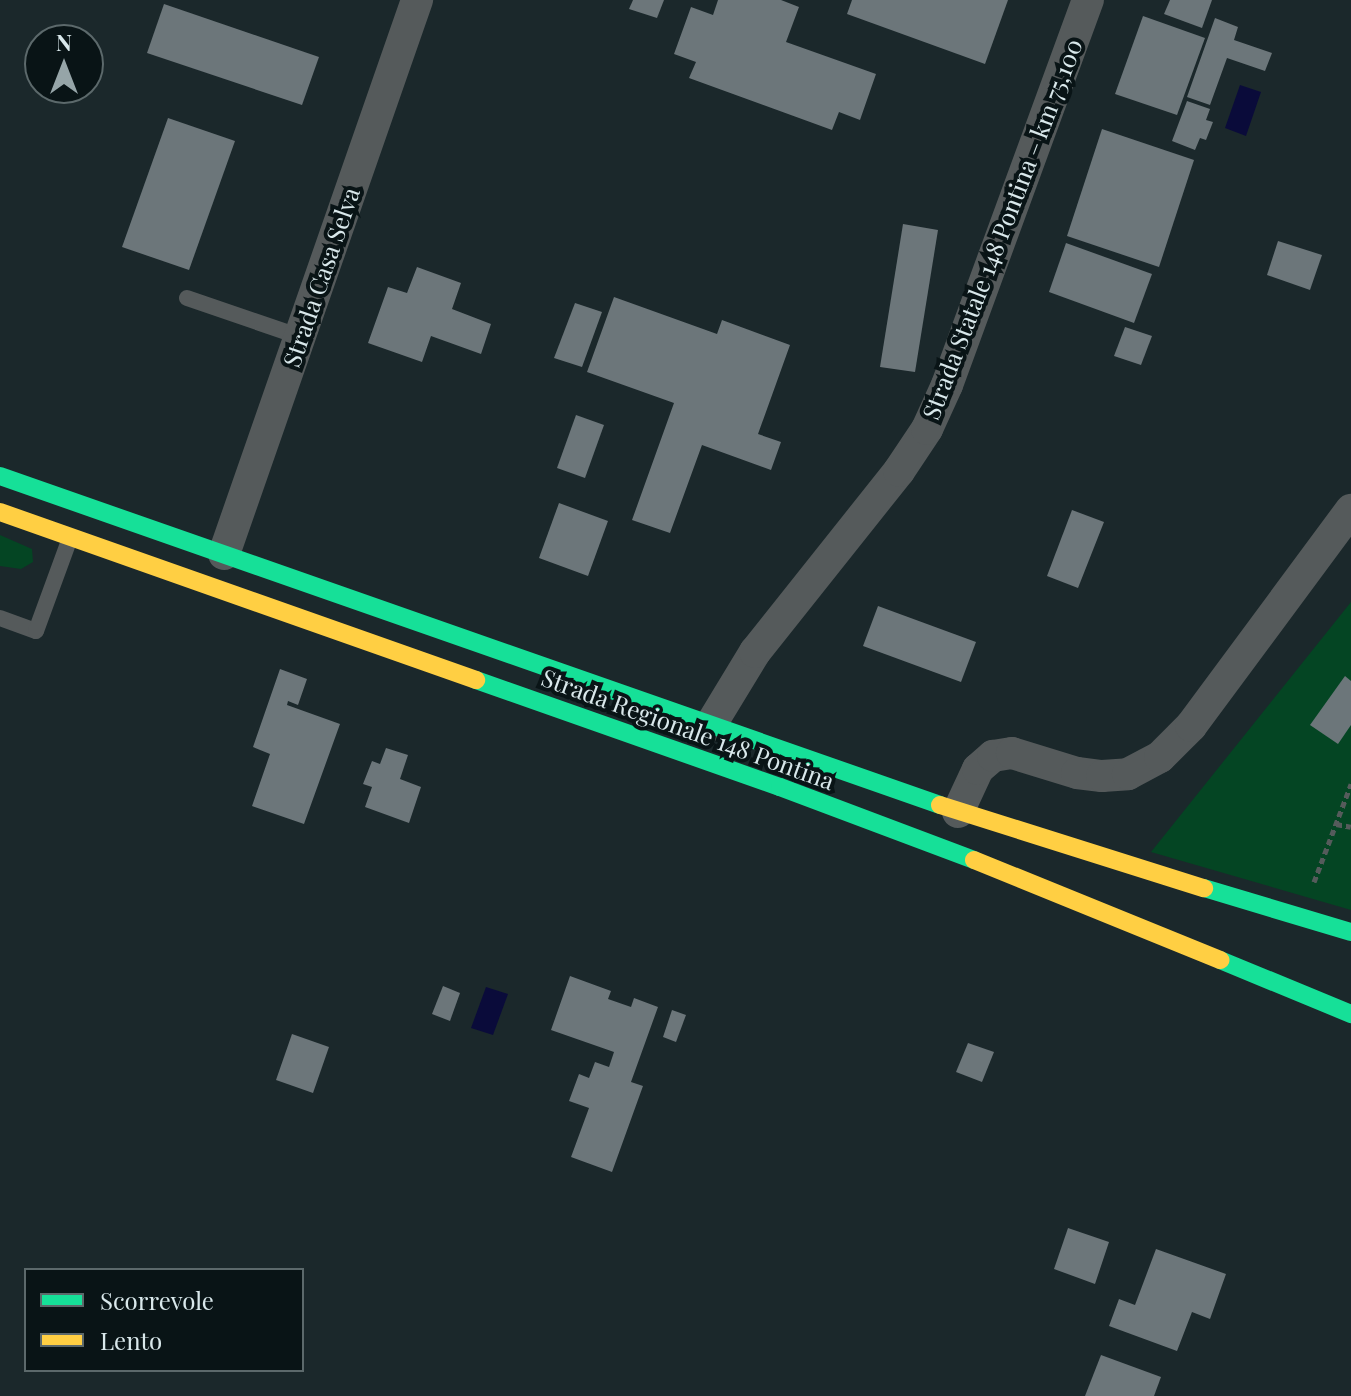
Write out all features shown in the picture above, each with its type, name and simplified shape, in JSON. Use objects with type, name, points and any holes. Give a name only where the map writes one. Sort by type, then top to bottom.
[{"type":"main road","name":"Strada Regionale 148 Pontina","points":[[0,476],[958,812],[1351,932]]},
{"type":"main road","name":"Strada Regionale 148 Pontina","points":[[0,512],[780,787],[1009,873],[1351,1014]]},
{"type":"street","name":"Strada Casa Selva","points":[[224,554],[417,0]]},
{"type":"street","name":"Strada Statale 148 Pontina – km 75,100","points":[[710,726],[755,652],[899,471],[927,429],[947,385],[1088,0]]},
{"type":"street","points":[[958,812],[978,769],[993,756],[1012,753],[1065,770],[1102,776],[1128,774],[1160,757],[1191,726],[1351,510]]},
{"type":"lane","points":[[187,298],[301,337]]},
{"type":"lane","points":[[0,618],[36,631],[70,538]]},
{"type":"path","points":[[1300,917],[1351,784]]},
{"type":"path","points":[[1336,824],[1351,827]]},
{"type":"green space","points":[[0,535],[32,549],[33,562],[21,569],[0,566]]},
{"type":"green space","points":[[1351,602],[1351,910],[1151,852]]},
{"type":"shaded area","points":[[1240,85],[1261,92],[1246,136],[1225,128]]},
{"type":"shaded area","points":[[486,987],[508,994],[493,1035],[471,1028]]},
{"type":"building","points":[[633,0],[664,0],[657,18],[629,9]]},
{"type":"building","points":[[718,0],[781,0],[799,7],[786,42],[876,74],[860,120],[839,112],[832,130],[689,78],[696,62],[674,54],[691,7],[713,15]]},
{"type":"building","points":[[852,0],[1008,0],[985,64],[847,14]]},
{"type":"building","points":[[1170,0],[1212,0],[1202,28],[1164,14]]},
{"type":"building","points":[[164,4],[319,57],[302,105],[147,53]]},
{"type":"building","points":[[1143,16],[1205,38],[1177,115],[1115,94]]},
{"type":"building","points":[[1215,18],[1238,27],[1234,40],[1272,53],[1265,71],[1227,58],[1210,105],[1187,97]]},
{"type":"building","points":[[1187,101],[1210,109],[1206,120],[1213,122],[1206,140],[1200,138],[1195,150],[1172,141]]},
{"type":"building","points":[[168,118],[235,141],[189,270],[122,247]]},
{"type":"building","points":[[1102,129],[1194,160],[1159,267],[1067,236]]},
{"type":"building","points":[[903,224],[938,230],[915,372],[880,367]]},
{"type":"building","points":[[1278,241],[1322,255],[1310,290],[1267,275]]},
{"type":"building","points":[[1066,243],[1152,274],[1134,323],[1049,292]]},
{"type":"building","points":[[417,267],[461,283],[452,309],[491,324],[481,354],[431,336],[422,362],[368,343],[388,287],[407,293]]},
{"type":"building","points":[[614,297],[717,334],[722,320],[790,345],[758,434],[781,442],[771,470],[702,445],[670,533],[632,520],[674,403],[587,372]]},
{"type":"building","points":[[575,303],[602,312],[582,367],[554,358]]},
{"type":"building","points":[[1125,327],[1152,336],[1141,365],[1114,356]]},
{"type":"building","points":[[576,415],[604,425],[585,478],[557,468]]},
{"type":"building","points":[[559,503],[608,521],[588,576],[539,558]]},
{"type":"building","points":[[1072,510],[1104,522],[1078,588],[1047,576]]},
{"type":"building","points":[[878,606],[976,642],[961,682],[863,646]]},
{"type":"building","points":[[280,669],[307,679],[298,705],[288,701],[287,705],[340,724],[304,824],[252,806],[270,754],[253,747]]},
{"type":"building","points":[[1345,676],[1351,681],[1351,725],[1338,744],[1310,725]]},
{"type":"building","points":[[386,748],[408,755],[400,779],[421,787],[409,823],[365,807],[372,787],[363,784],[372,761],[380,764]]},
{"type":"building","points":[[570,976],[611,991],[608,999],[631,1007],[634,998],[658,1007],[631,1082],[643,1086],[612,1172],[571,1157],[589,1108],[569,1101],[579,1074],[589,1078],[595,1062],[609,1067],[614,1052],[551,1030]]},
{"type":"building","points":[[443,986],[460,993],[450,1021],[432,1014]]},
{"type":"building","points":[[672,1010],[686,1015],[676,1042],[663,1037]]},
{"type":"building","points":[[292,1034],[329,1047],[313,1093],[276,1080]]},
{"type":"building","points":[[968,1043],[994,1052],[982,1082],[956,1072]]},
{"type":"building","points":[[1068,1228],[1109,1242],[1095,1284],[1054,1269]]},
{"type":"building","points":[[1156,1249],[1226,1274],[1210,1319],[1192,1312],[1177,1351],[1109,1326],[1119,1299],[1135,1305]]},
{"type":"building","points":[[1101,1355],[1161,1377],[1154,1396],[1085,1396]]},
{"type":"traffic: fast","points":[[0,476],[940,805]]},
{"type":"traffic: fast","points":[[476,680],[780,787],[974,860]]},
{"type":"traffic: fast","points":[[1204,888],[1351,932]]},
{"type":"traffic: fast","points":[[1220,960],[1351,1014]]},
{"type":"traffic: slow","points":[[0,512],[476,680]]},
{"type":"traffic: slow","points":[[940,805],[1204,888]]},
{"type":"traffic: slow","points":[[974,860],[1220,960]]}]
